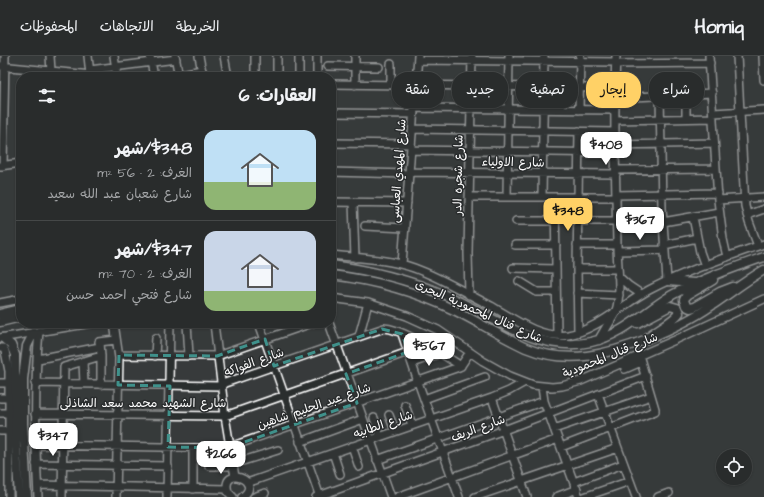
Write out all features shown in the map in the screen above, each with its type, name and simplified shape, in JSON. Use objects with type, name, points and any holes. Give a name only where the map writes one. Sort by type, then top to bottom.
[{"type":"main road","name":"شارع قنال المحمودية البحرى","points":[[336,267],[375,273],[422,286],[462,303],[521,333],[542,341],[559,344],[576,344],[599,340],[615,334],[631,325],[661,302],[695,283],[764,257]]},
{"type":"main road","points":[[729,270],[686,296],[684,302],[686,306],[690,308],[694,307],[720,292],[741,284]]},
{"type":"main road","name":"شارع قنال المحمودية البحرى","points":[[336,276],[372,282],[415,294],[456,311],[522,346],[546,354],[567,357],[588,357],[608,353],[646,340],[695,316],[764,270]]},
{"type":"main road","points":[[667,281],[695,283]]},
{"type":"main road","points":[[631,325],[642,321],[670,306],[675,306],[677,308],[679,313],[676,317],[659,328],[646,340]]},
{"type":"main road","points":[[0,314],[16,310]]},
{"type":"main road","points":[[599,340],[616,311]]},
{"type":"main road","points":[[0,322],[16,318]]},
{"type":"main road","points":[[19,497],[16,447],[16,381],[27,346],[37,331]]},
{"type":"main road","points":[[2,338],[9,342],[14,352],[23,435],[27,497]]},
{"type":"street","points":[[5,56],[2,66],[2,166],[16,164]]},
{"type":"street","points":[[50,56],[54,72]]},
{"type":"street","points":[[88,56],[90,72]]},
{"type":"street","points":[[114,56],[116,72]]},
{"type":"street","points":[[199,56],[202,72]]},
{"type":"street","points":[[224,56],[227,72]]},
{"type":"street","points":[[254,56],[255,72]]},
{"type":"street","points":[[277,56],[277,72]]},
{"type":"street","points":[[299,56],[299,72]]},
{"type":"street","points":[[317,56],[317,72]]},
{"type":"street","points":[[355,56],[355,85]]},
{"type":"street","points":[[636,56],[636,64]]},
{"type":"street","points":[[652,64],[653,56]]},
{"type":"street","points":[[336,256],[402,264],[420,270],[469,294],[532,329],[543,333],[567,335],[594,325],[641,294],[667,281],[761,245],[747,215],[737,56]]},
{"type":"street","points":[[763,56],[764,80]]},
{"type":"street","points":[[97,72],[151,59],[176,58],[178,72]]},
{"type":"street","points":[[418,58],[580,59],[616,61],[636,64],[652,64],[680,60],[709,60],[712,92],[715,169],[719,212],[727,257]]},
{"type":"street","name":"شارع المهدي العباسى","points":[[417,72],[418,58]]},
{"type":"street","name":"شارع شجره الدر","points":[[472,58],[472,72]]},
{"type":"street","points":[[151,59],[153,72]]},
{"type":"street","points":[[509,59],[508,87],[516,87]]},
{"type":"street","points":[[544,59],[544,72]]},
{"type":"street","points":[[579,110],[580,59]]},
{"type":"street","points":[[616,61],[616,72]]},
{"type":"street","points":[[336,84],[391,85],[391,64]]},
{"type":"street","points":[[2,66],[47,72]]},
{"type":"street","points":[[328,66],[378,67]]},
{"type":"street","points":[[579,87],[586,87]]},
{"type":"street","points":[[704,93],[712,92]]},
{"type":"street","name":"شارع المهدي العباسى","points":[[402,264],[414,108]]},
{"type":"street","points":[[336,113],[471,108],[615,110],[616,222],[619,295],[616,311]]},
{"type":"street","name":"شارع شجره الدر","points":[[469,294],[469,172],[471,108]]},
{"type":"street","points":[[660,108],[661,195],[667,281]]},
{"type":"street","points":[[686,108],[686,118]]},
{"type":"street","points":[[507,197],[508,109]]},
{"type":"street","points":[[542,197],[543,110]]},
{"type":"street","points":[[615,120],[686,118],[713,116],[740,111],[764,110]]},
{"type":"street","points":[[413,129],[615,132]]},
{"type":"street","points":[[578,332],[577,245],[579,132]]},
{"type":"street","points":[[336,142],[470,151],[615,154]]},
{"type":"street","points":[[615,145],[714,143]]},
{"type":"street","name":"شارع الاولياء","points":[[336,172],[578,173],[661,169],[715,169]]},
{"type":"street","points":[[469,197],[661,195],[745,199],[764,197]]},
{"type":"street","points":[[555,197],[556,335]]},
{"type":"street","points":[[336,202],[407,203]]},
{"type":"street","points":[[353,202],[355,258]]},
{"type":"street","points":[[747,215],[764,209]]},
{"type":"street","points":[[578,221],[663,222],[719,212]]},
{"type":"street","points":[[693,217],[700,252],[705,266]]},
{"type":"street","points":[[516,221],[556,221]]},
{"type":"street","points":[[365,226],[405,228]]},
{"type":"street","points":[[577,245],[617,248],[664,247],[697,238]]},
{"type":"street","points":[[515,245],[556,245]]},
{"type":"street","points":[[513,268],[556,269]]},
{"type":"street","points":[[577,269],[618,272]]},
{"type":"street","points":[[618,272],[628,286],[641,294]]},
{"type":"street","points":[[519,281],[537,292],[556,292]]},
{"type":"street","points":[[577,294],[619,295]]},
{"type":"street","name":"شارع قنال المحمودية","points":[[336,299],[368,303],[398,312],[431,326],[496,369],[525,382],[542,387],[572,384],[640,359],[675,340],[764,299]]},
{"type":"street","points":[[0,303],[16,300]]},
{"type":"street","points":[[359,336],[368,303]]},
{"type":"street","points":[[2,338],[50,328]]},
{"type":"street","points":[[115,328],[119,355],[116,497]]},
{"type":"street","points":[[167,497],[170,328]]},
{"type":"street","points":[[187,328],[189,356]]},
{"type":"street","points":[[214,328],[225,416],[235,477]]},
{"type":"street","points":[[260,328],[319,497]]},
{"type":"street","points":[[119,355],[217,356],[298,328]]},
{"type":"street","points":[[331,328],[391,497]]},
{"type":"street","name":"شارع الفواكه","points":[[35,383],[221,386],[225,383],[384,328],[392,329],[441,353],[461,366]]},
{"type":"street","points":[[37,331],[38,358],[35,383],[35,445],[38,497]]},
{"type":"street","points":[[402,334],[459,497]]},
{"type":"street","points":[[155,356],[156,338]]},
{"type":"street","points":[[38,358],[116,340]]},
{"type":"street","points":[[100,344],[101,385]]},
{"type":"street","points":[[0,348],[4,349],[16,381],[9,398],[9,497]]},
{"type":"street","name":"شارع الشهيد محمد سعد الشاذلى","points":[[35,414],[225,416],[408,352]]},
{"type":"street","points":[[461,366],[470,352]]},
{"type":"street","points":[[412,363],[441,353]]},
{"type":"street","points":[[62,497],[64,366],[101,356]]},
{"type":"street","points":[[561,447],[655,410],[640,359],[625,369]]},
{"type":"street","points":[[83,361],[84,384]]},
{"type":"street","name":"شارع عبد الحليم شاهين","points":[[35,445],[224,448],[461,366]]},
{"type":"street","name":"شارع الريف","points":[[319,497],[548,414],[646,376]]},
{"type":"street","points":[[424,399],[485,377]]},
{"type":"street","points":[[0,383],[16,381]]},
{"type":"street","name":"شارع الطابيه","points":[[247,483],[492,398],[510,391],[525,382]]},
{"type":"street","points":[[542,387],[548,414],[580,497]]},
{"type":"street","points":[[598,394],[636,497]]},
{"type":"street","points":[[554,429],[651,396]]},
{"type":"street","points":[[0,398],[9,398]]},
{"type":"street","points":[[492,398],[527,497]]},
{"type":"street","points":[[377,460],[544,401]]},
{"type":"street","points":[[405,405],[412,425]]},
{"type":"street","points":[[0,413],[9,413]]},
{"type":"street","points":[[389,415],[395,432]]},
{"type":"street","points":[[374,418],[380,437]]},
{"type":"street","points":[[300,442],[363,419]]},
{"type":"street","points":[[35,430],[63,431]]},
{"type":"street","points":[[0,431],[9,431]]},
{"type":"street","points":[[397,497],[558,439]]},
{"type":"street","points":[[352,446],[359,467]]},
{"type":"street","points":[[193,448],[194,489]]},
{"type":"street","points":[[475,497],[618,448]]},
{"type":"street","points":[[209,466],[233,465],[278,450]]},
{"type":"street","points":[[333,453],[340,474]]},
{"type":"street","points":[[36,464],[168,466]]},
{"type":"street","points":[[574,482],[623,464]]},
{"type":"street","points":[[231,497],[227,489],[228,481],[235,477],[244,479],[247,483],[248,489],[245,496]]},
{"type":"street","points":[[584,497],[630,481]]},
{"type":"street","points":[[38,485],[227,489]]},
{"type":"street","points":[[556,497],[577,489]]},
{"type":"street","points":[[254,497],[265,493]]},
{"type":"street","points":[[658,497],[669,493]]},
{"type":"highlighted area","points":[[382,329],[402,334],[408,352],[346,374],[357,403],[227,448],[168,447],[170,386],[118,385],[119,355],[217,356],[265,339],[274,366]]}]
